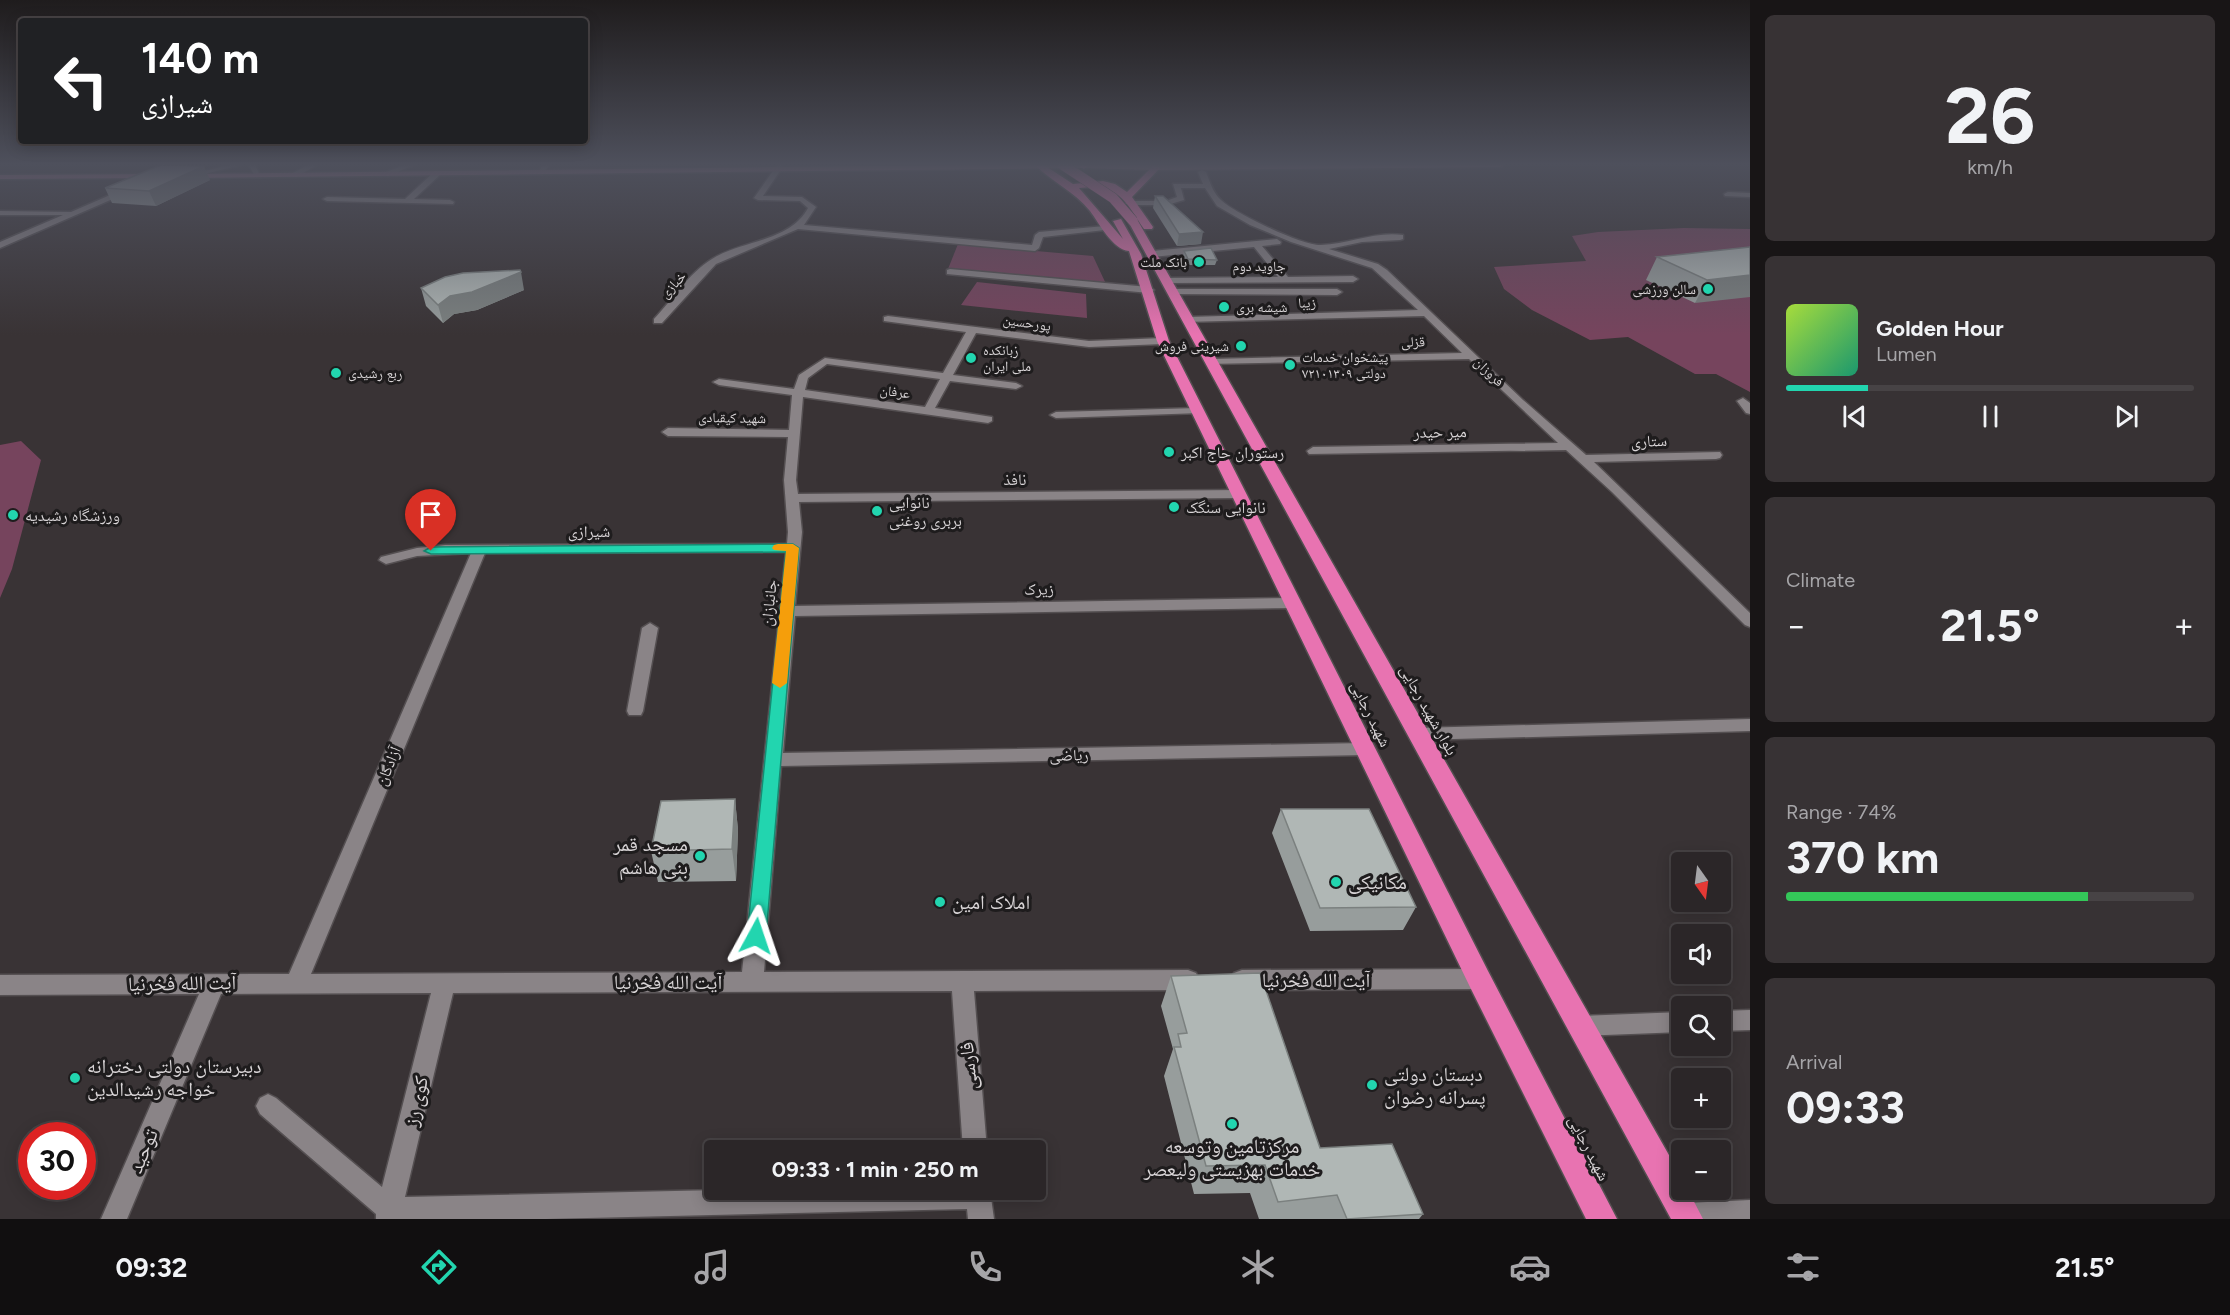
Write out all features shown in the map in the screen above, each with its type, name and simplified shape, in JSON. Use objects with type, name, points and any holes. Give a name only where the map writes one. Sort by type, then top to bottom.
[{"type":"highway","name":"شهید رجایی","points":[[1126,222],[1162,287],[1163,341],[1479,979],[1602,1219]]},
{"type":"highway","name":"بلوار شهید رجایی","points":[[1162,287],[1188,320],[1687,1217]]},
{"type":"street","points":[[0,245],[56,222]]},
{"type":"street","points":[[799,226],[804,222]]},
{"type":"street","points":[[799,226],[1035,248],[1039,235],[1091,222]]},
{"type":"street","name":"فروزان","points":[[1253,222],[1375,266],[1384,272],[1617,489],[1750,622]]},
{"type":"street","name":"خبازی","points":[[658,321],[713,261],[799,226]]},
{"type":"street","points":[[1320,248],[1362,239],[1400,237]]},
{"type":"street","points":[[1144,254],[1277,242]]},
{"type":"street","points":[[1256,244],[1286,280]]},
{"type":"street","points":[[950,272],[1162,287],[1337,292]]},
{"type":"street","name":"جاوید دوم","points":[[1162,287],[1286,280],[1353,279]]},
{"type":"street","name":"زیبا","points":[[1188,320],[1428,313]]},
{"type":"street","name":"پورحسین","points":[[888,319],[1089,344],[1163,341]]},
{"type":"street","points":[[928,411],[973,329]]},
{"type":"street","name":"قزلی","points":[[1211,362],[1472,356]]},
{"type":"street","name":"جانبازان","points":[[752,981],[795,532],[790,480],[798,394],[803,377],[825,361],[1016,386]]},
{"type":"street","name":"عرفان","points":[[719,382],[988,419]]},
{"type":"street","points":[[1056,415],[1197,411]]},
{"type":"street","name":"شهید کیقبادی","points":[[668,432],[795,434]]},
{"type":"street","name":"میر حیدر","points":[[1313,451],[1569,446]]},
{"type":"street","name":"ستاری","points":[[1583,459],[1716,455]]},
{"type":"street","name":"نافذ","points":[[792,498],[1239,494]]},
{"type":"street","name":"شیرازی","points":[[386,560],[426,551],[480,549],[793,548]]},
{"type":"street","name":"آزادگان","points":[[296,982],[480,549]]},
{"type":"street","name":"زیرک","points":[[787,610],[1293,603]]},
{"type":"street","points":[[634,711],[650,628]]},
{"type":"street","points":[[1418,734],[1750,726]]},
{"type":"street","name":"ریاضی","points":[[772,760],[1365,749]]},
{"type":"street","name":"آیت الله فخرنیا","points":[[0,985],[1479,979]]},
{"type":"street","name":"فارسی","points":[[962,981],[974,1140]]},
{"type":"street","name":"توحید","points":[[114,1219],[215,983]]},
{"type":"street","name":"کوی رز","points":[[389,1215],[444,984]]},
{"type":"street","points":[[1731,1021],[1750,1020]]},
{"type":"street","points":[[1580,1026],[1671,1022]]},
{"type":"street","points":[[268,1106],[389,1215],[979,1202]]},
{"type":"street","points":[[1687,1217],[1750,1213]]},
{"type":"shaded area","points":[[1684,228],[1750,229],[1750,392],[1716,374],[1695,374],[1628,337],[1590,340],[1532,310],[1504,289],[1494,267],[1586,261],[1572,236],[1598,232]]},
{"type":"shaded area","points":[[958,244],[1093,256],[1106,284],[948,269]]},
{"type":"shaded area","points":[[977,282],[1086,294],[1087,318],[961,305]]},
{"type":"shaded area","name":"ورزشگاه رشیدیه","points":[[21,441],[41,460],[12,569],[0,598],[0,445]]},
{"type":"building","points":[[1171,222],[1192,222],[1203,232],[1179,234]]},
{"type":"building","points":[[1750,247],[1750,275],[1707,280],[1657,257]]},
{"type":"building","points":[[1211,248],[1217,260],[1188,259],[1184,251]]},
{"type":"building","points":[[520,270],[521,272],[472,292],[450,296],[438,305],[421,288],[445,277],[463,273]]},
{"type":"building","points":[[735,799],[732,849],[651,851],[661,801]]},
{"type":"building","points":[[1281,809],[1369,809],[1416,907],[1320,908]]},
{"type":"building","name":"مرکزتامین وتوسعه خدمات بهزیستی ولیعصر","points":[[1260,973],[1320,1148],[1392,1144],[1423,1214],[1347,1219],[1337,1195],[1278,1202],[1265,1165],[1206,1166],[1174,1047],[1181,1047],[1178,1034],[1187,1033],[1171,976]]},
{"type":"slow traffic","points":[[778,548],[793,548],[780,683]]},
{"type":"place","name":"بانک ملت","points":[[1199,262]]},
{"type":"place","name":"سالن ورزشی","points":[[1708,289]]},
{"type":"place","name":"شیشه بری","points":[[1224,307]]},
{"type":"place","name":"شیرینی فروش","points":[[1241,346]]},
{"type":"place","name":"زبانکده ملی ایران","points":[[971,358]]},
{"type":"place","name":"پیشخوان خدمات دولتی ۷۲۱۰۱۳۰۹","points":[[1290,365]]},
{"type":"place","name":"ربع رشیدی","points":[[336,373]]},
{"type":"place","name":"رستوران حاج اکبر","points":[[1169,452]]},
{"type":"place","name":"نانوایی سنگک","points":[[1174,507]]},
{"type":"place","name":"نانوایی بربری روغنی","points":[[877,511]]},
{"type":"place","name":"ورزشگاه رشیدیه","points":[[13,515]]},
{"type":"place","name":"مسجد قمر بنی هاشم","points":[[700,856]]},
{"type":"place","name":"مکانیکی","points":[[1336,882]]},
{"type":"place","name":"املاک امین","points":[[940,902]]},
{"type":"place","name":"دبیرستان دولتی دخترانه خواجه رشیدالدین","points":[[75,1078]]},
{"type":"place","name":"دبستان دولتی پسرانه رضوان","points":[[1372,1085]]},
{"type":"place","name":"مرکزتامین وتوسعه خدمات بهزیستی ولیعصر","points":[[1232,1124]]},
{"type":"route","points":[[431,551],[445,549],[793,548],[756,936]]}]
